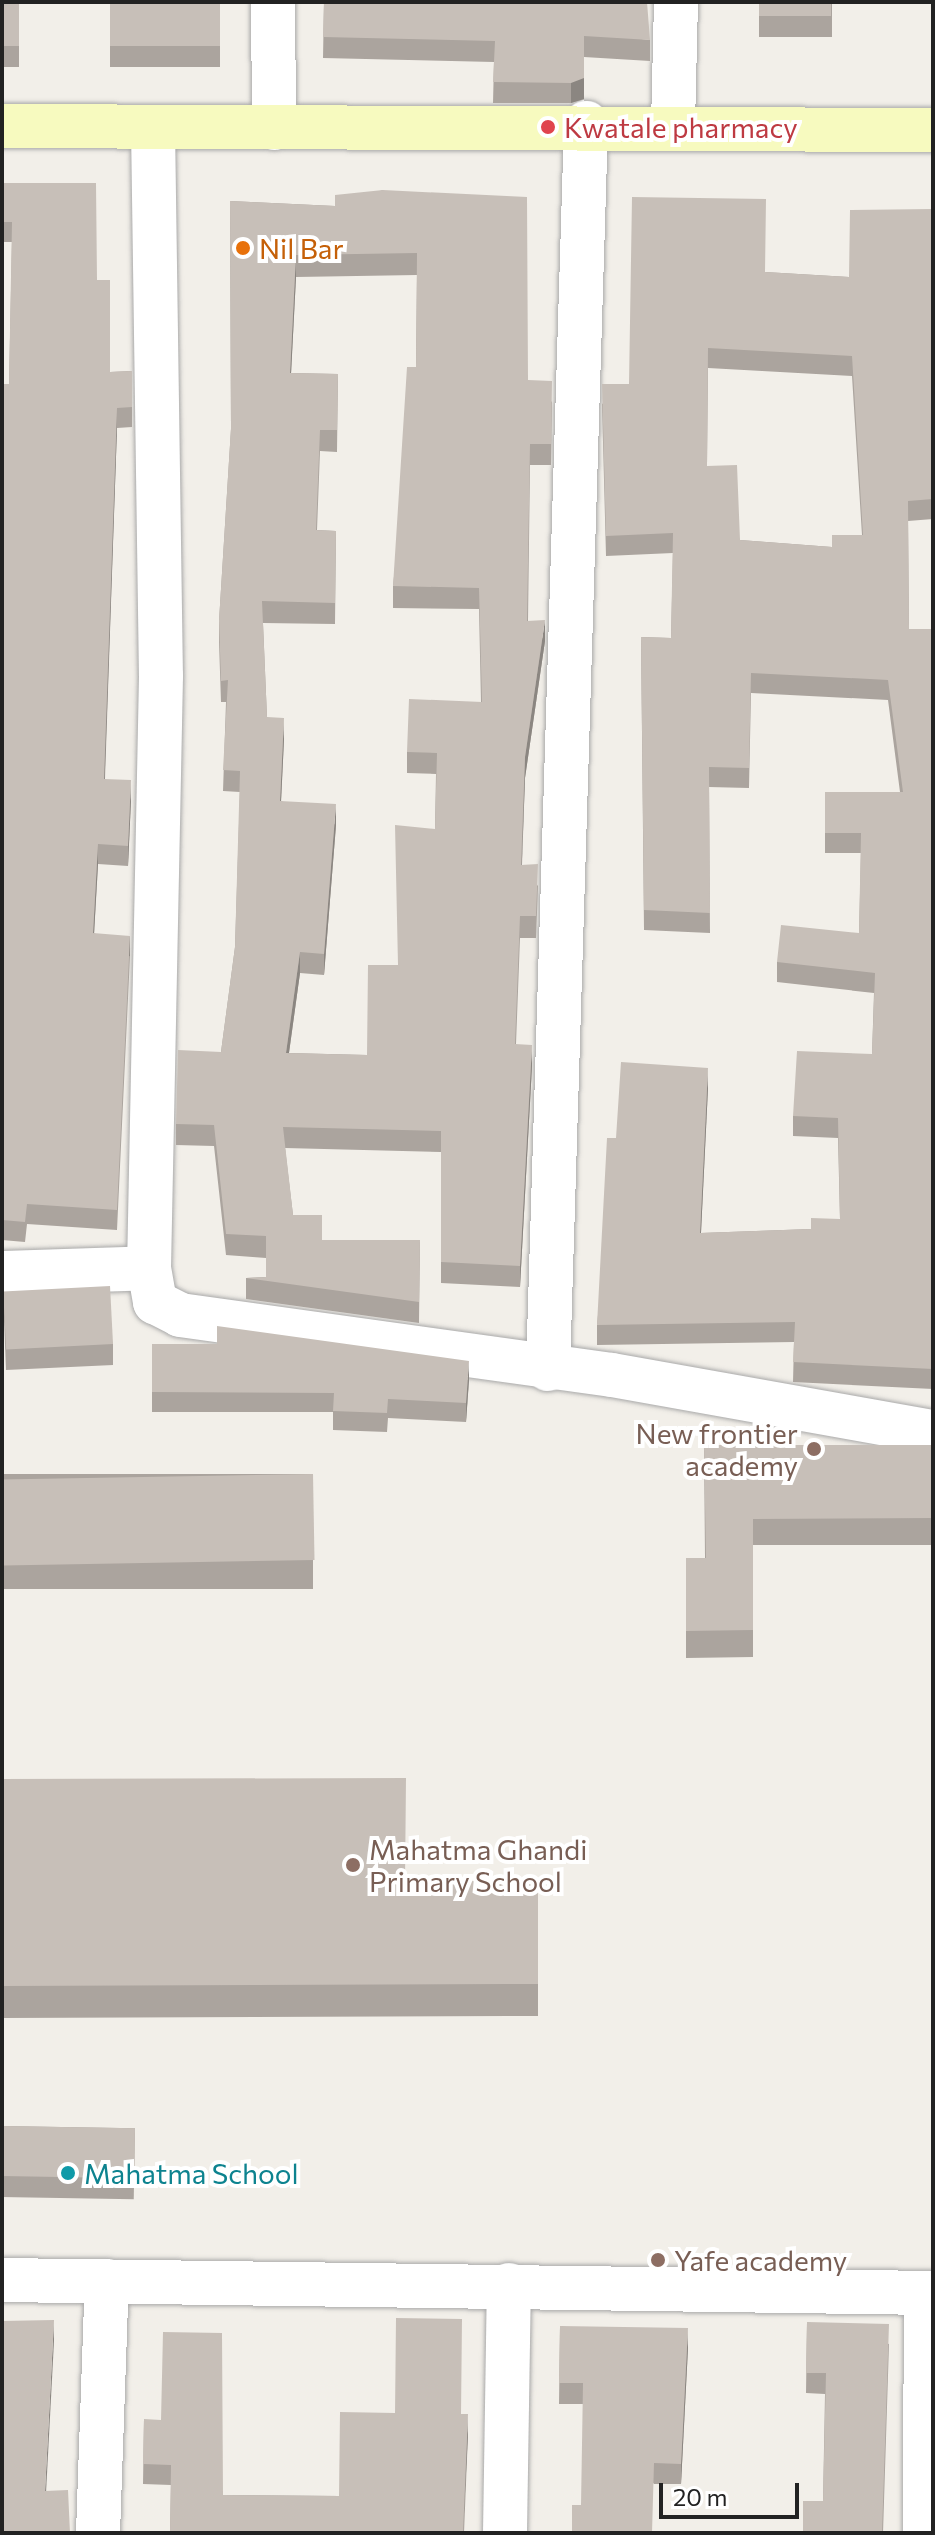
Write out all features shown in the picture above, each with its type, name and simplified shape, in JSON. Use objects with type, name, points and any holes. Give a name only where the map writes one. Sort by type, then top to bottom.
[{"type":"main road","points":[[2,126],[274,128],[586,123],[933,130]]},
{"type":"street","points":[[273,2],[274,128]]},
{"type":"street","points":[[673,125],[676,2]]},
{"type":"street","points":[[548,1369],[586,123]]},
{"type":"street","points":[[153,127],[161,676],[149,1268],[155,1302],[180,1315],[548,1369],[933,1432]]},
{"type":"street","points":[[2,1273],[149,1268]]},
{"type":"street","points":[[2,2280],[930,2293],[925,2533]]},
{"type":"street","points":[[98,2533],[107,2281]]},
{"type":"street","points":[[505,2533],[509,2285]]},
{"type":"building","points":[[2,2],[19,2],[19,46],[2,46]]},
{"type":"building","points":[[110,2],[220,2],[220,46],[110,46]]},
{"type":"building","points":[[324,2],[647,2],[650,40],[584,36],[584,78],[571,83],[493,82],[495,41],[323,37]]},
{"type":"building","points":[[759,2],[831,2],[831,16],[759,16]]},
{"type":"building","points":[[2,183],[96,183],[97,280],[110,280],[110,372],[132,371],[132,407],[117,408],[104,779],[131,780],[128,846],[98,844],[93,933],[130,936],[117,1210],[27,1204],[25,1222],[2,1220],[2,384],[9,384],[12,222],[2,222]]},
{"type":"building","points":[[383,190],[527,197],[528,380],[552,381],[551,444],[530,444],[527,621],[545,620],[525,757],[521,865],[538,864],[536,916],[520,916],[515,1044],[532,1045],[520,1266],[441,1262],[441,1131],[283,1127],[293,1215],[322,1215],[322,1240],[420,1240],[419,1302],[246,1278],[266,1277],[266,1236],[226,1234],[214,1125],[176,1124],[178,1050],[221,1052],[235,947],[240,771],[223,770],[228,680],[221,681],[219,621],[231,428],[230,201],[335,206],[335,195]],"holes":[[[417,253],[416,367],[407,367],[393,586],[479,588],[482,702],[409,699],[407,752],[437,753],[435,829],[395,825],[398,965],[368,965],[367,1055],[286,1053],[300,952],[324,954],[336,804],[280,801],[284,718],[267,717],[262,601],[335,603],[336,531],[316,530],[320,430],[337,430],[338,374],[290,373],[296,255]]]},
{"type":"building","points":[[632,197],[766,199],[765,272],[849,277],[850,210],[933,209],[933,499],[908,501],[909,629],[933,629],[933,1369],[793,1362],[795,1322],[597,1325],[607,1138],[616,1138],[621,1062],[708,1068],[700,1233],[811,1229],[811,1218],[840,1219],[838,1118],[793,1116],[797,1051],[872,1054],[875,973],[777,962],[781,925],[859,933],[861,833],[825,833],[825,792],[903,792],[888,680],[751,673],[749,768],[709,767],[710,913],[644,910],[641,637],[671,638],[673,533],[606,536],[602,384],[629,384]],"holes":[[[708,348],[852,356],[863,535],[832,535],[832,547],[740,540],[737,465],[707,466]]]},
{"type":"building","points":[[110,1286],[113,1344],[6,1350],[3,1292]]},
{"type":"building","points":[[217,1326],[469,1361],[466,1403],[388,1399],[387,1413],[333,1411],[334,1393],[152,1392],[152,1344],[217,1344]]},
{"type":"building","points":[[704,1445],[933,1445],[933,1518],[753,1519],[753,1630],[686,1631],[686,1558],[706,1558]]},
{"type":"building","points":[[313,1474],[315,1560],[4,1565],[2,1479]]},
{"type":"building","points":[[406,1778],[405,1882],[538,1881],[538,1984],[2,1986],[2,1779]]},
{"type":"building","points":[[2,2126],[135,2128],[134,2178],[2,2176]]},
{"type":"building","points":[[396,2318],[462,2319],[461,2414],[468,2414],[463,2533],[170,2533],[171,2465],[143,2464],[144,2419],[161,2420],[163,2332],[222,2333],[223,2495],[339,2496],[340,2412],[395,2413]]},
{"type":"building","points":[[54,2320],[45,2491],[68,2490],[70,2533],[2,2533],[2,2321]]},
{"type":"building","points":[[807,2322],[889,2324],[882,2533],[803,2533],[803,2501],[823,2501],[826,2373],[806,2373]]},
{"type":"building","points":[[560,2326],[688,2328],[681,2464],[654,2463],[652,2533],[572,2533],[572,2505],[581,2505],[583,2383],[559,2383]]},
{"type":"place","name":"Kwatale pharmacy","points":[[548,127]]},
{"type":"place","name":"Nil Bar","points":[[243,248]]},
{"type":"place","name":"New frontier academy","points":[[814,1449]]},
{"type":"place","name":"Mahatma Ghandi Primary School","points":[[353,1865]]},
{"type":"place","name":"Mahatma School","points":[[68,2173]]},
{"type":"place","name":"Yafe academy","points":[[658,2260]]}]
